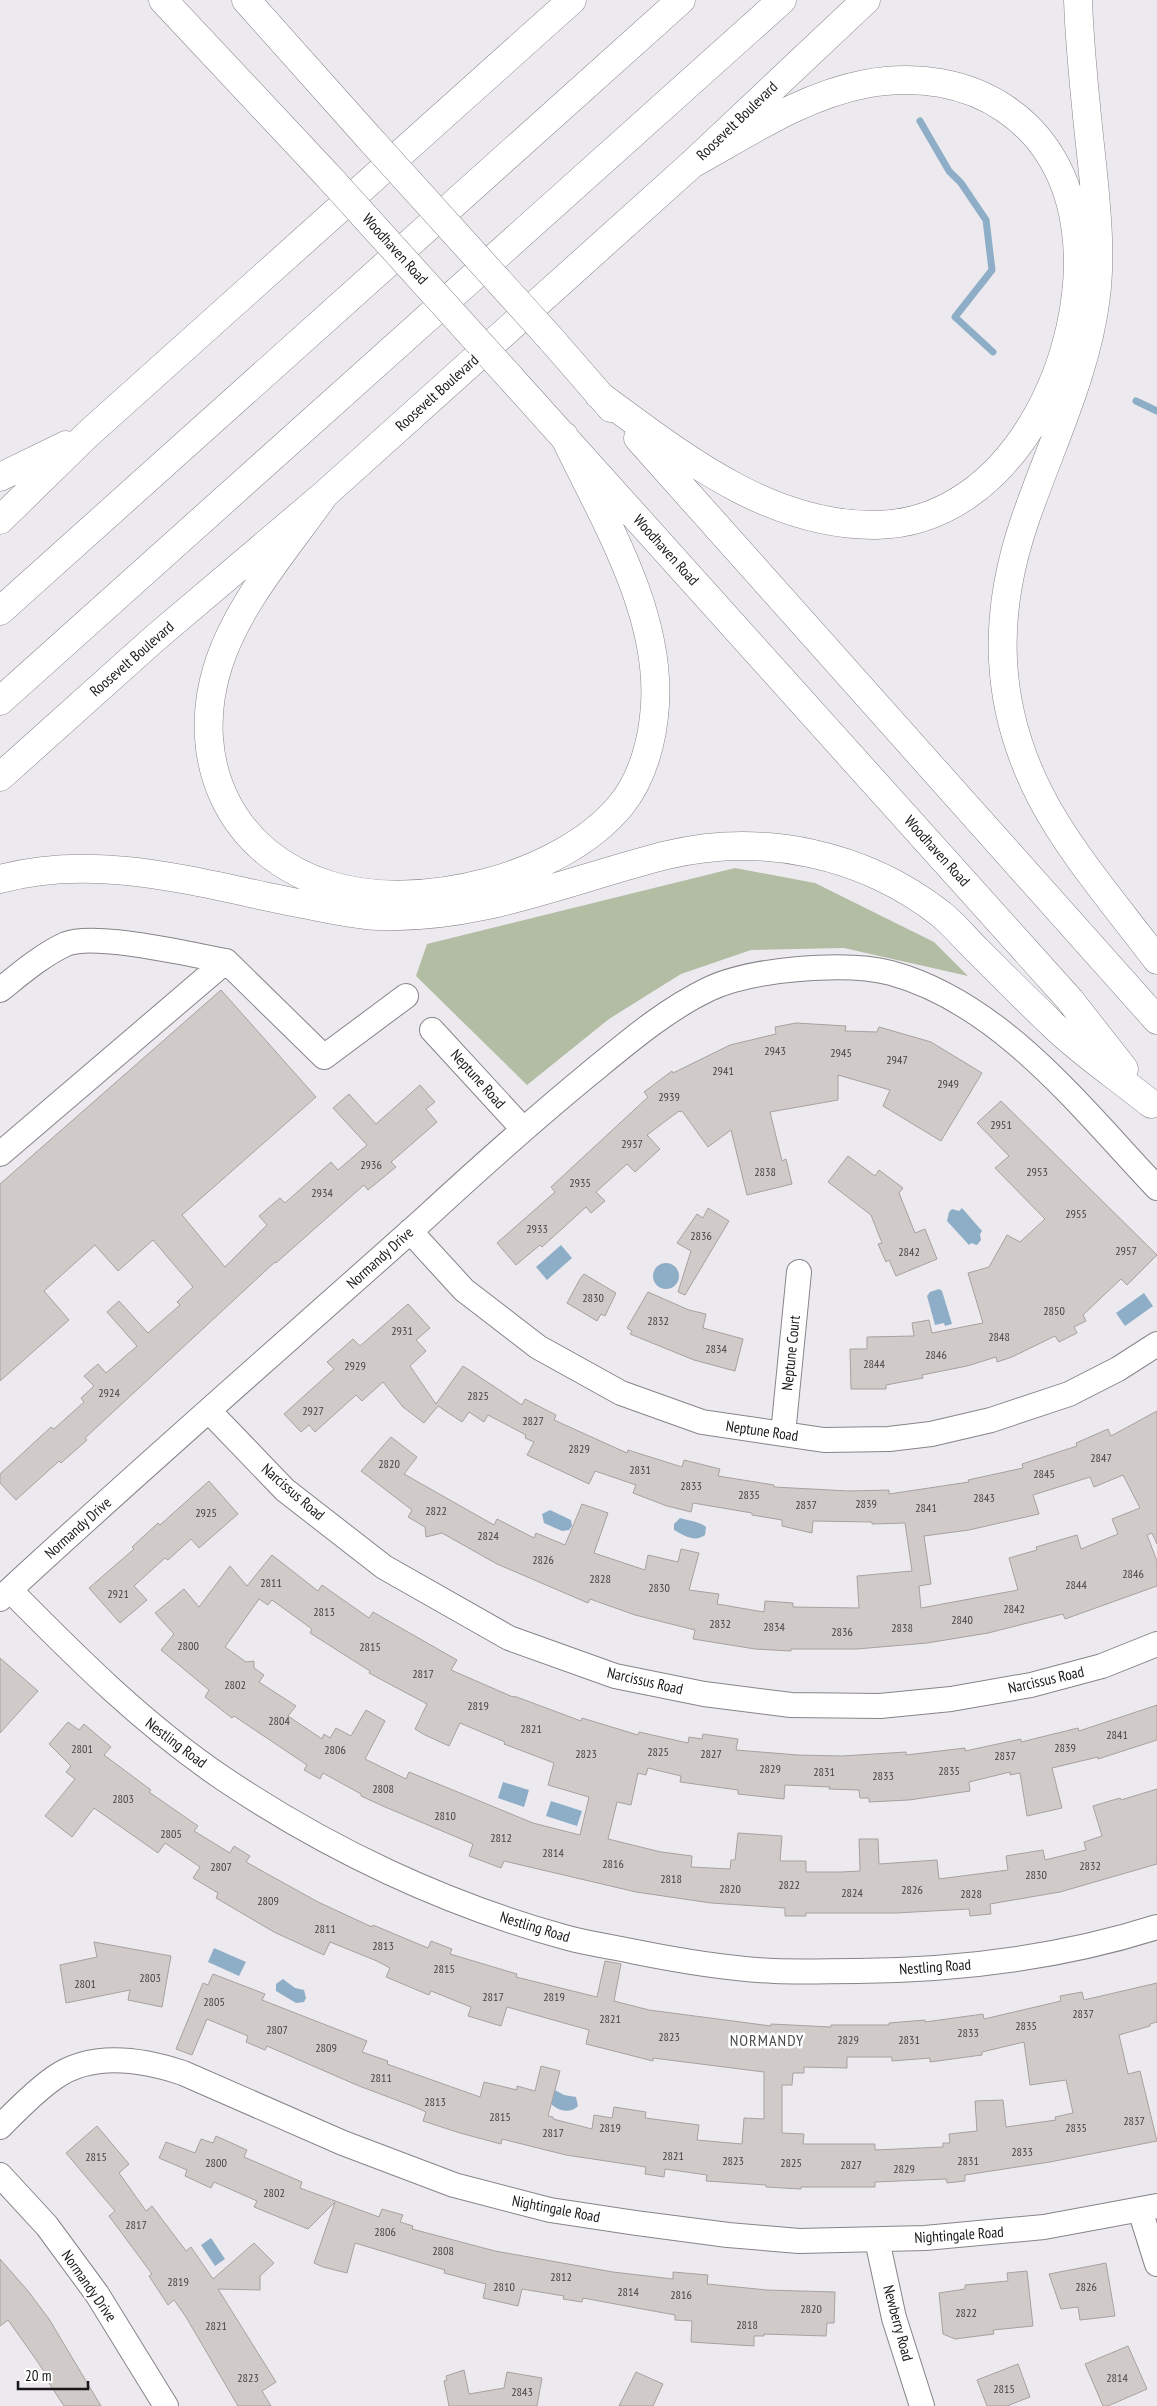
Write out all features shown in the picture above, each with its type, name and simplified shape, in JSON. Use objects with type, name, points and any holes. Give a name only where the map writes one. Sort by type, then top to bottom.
[{"type":"highway","name":"Woodhaven Road","points":[[163,0],[328,176],[564,436],[1070,1000],[1154,1107]]},
{"type":"highway","points":[[0,520],[88,434],[572,0]]},
{"type":"highway","points":[[0,611],[681,0]]},
{"type":"highway","name":"Roosevelt Boulevard","points":[[0,777],[154,639],[325,494],[692,164],[866,0]]},
{"type":"highway","points":[[1078,0],[1098,224],[1096,296],[1090,332],[1079,371],[1015,552],[1004,615],[1001,646],[1002,675],[1006,702],[1016,736],[1042,799],[1079,856],[1157,960]]},
{"type":"highway","points":[[0,701],[781,2]]},
{"type":"highway","points":[[249,3],[551,339],[1157,1020]]},
{"type":"highway","points":[[599,395],[675,451],[739,491],[782,507],[824,519],[876,525],[902,522],[935,513],[973,493],[990,478],[1027,432],[1046,397],[1060,365],[1070,328],[1076,294],[1078,260],[1072,210],[1056,166],[1044,146],[1011,112],[993,99],[952,84],[931,80],[908,78],[863,84],[812,100],[692,164]]},
{"type":"highway","points":[[0,477],[88,434]]},
{"type":"highway","points":[[325,494],[244,612],[226,644],[218,668],[212,692],[209,736],[212,759],[225,801],[236,820],[268,853],[288,867],[330,886],[359,892],[403,894],[456,890],[483,884],[512,876],[538,865],[564,851],[606,820],[631,790],[641,770],[653,727],[656,704],[652,655],[637,590],[564,436]]},
{"type":"highway","points":[[0,879],[57,870],[107,869],[156,876],[348,912],[403,917],[431,916],[488,906],[692,850],[752,846],[816,854],[875,873],[905,888],[943,916],[1056,1028],[1154,1107]]},
{"type":"street","points":[[0,990],[23,972],[68,944],[108,940],[226,961],[324,1057],[406,996]]},
{"type":"street","points":[[0,1154],[226,961]]},
{"type":"street","name":"Normandy Drive","points":[[5,1595],[523,1129],[650,1024],[711,988],[778,970],[839,968],[887,972],[928,986],[978,1015],[1024,1048],[1157,1188]]},
{"type":"street","name":"Neptune Road","points":[[432,1030],[523,1129]]},
{"type":"street","name":"Neptune Road","points":[[410,1231],[464,1290],[538,1347],[621,1393],[702,1422],[824,1440],[888,1439],[931,1434],[991,1420],[1069,1394],[1118,1369],[1157,1344]]},
{"type":"street","name":"Neptune Court","points":[[783,1434],[799,1272]]},
{"type":"street","name":"Narcissus Road","points":[[209,1411],[285,1490],[384,1566],[508,1638],[615,1676],[704,1694],[791,1705],[880,1706],[951,1699],[1031,1685],[1102,1666],[1157,1644]]},
{"type":"street","name":"Nestling Road","points":[[5,1595],[146,1721],[224,1779],[298,1824],[373,1865],[467,1906],[569,1938],[679,1960],[773,1971],[908,1970],[1020,1960],[1129,1936],[1157,1926]]},
{"type":"street","name":"Nightingale Road","points":[[0,2127],[40,2088],[56,2076],[107,2059],[134,2060],[182,2073],[343,2143],[454,2185],[550,2210],[728,2235],[799,2241],[878,2240],[979,2234],[1044,2227],[1149,2208]]},
{"type":"street","name":"Normandy Drive","points":[[0,2175],[47,2226],[97,2294],[166,2406]]},
{"type":"street","points":[[1149,2208],[1157,2264]]},
{"type":"street","name":"Newberry Road","points":[[878,2240],[894,2318],[922,2406]]},
{"type":"green space","points":[[735,868],[815,883],[934,942],[968,976],[844,948],[751,950],[681,974],[609,1019],[527,1085],[416,976],[427,944]]},
{"type":"water","points":[[962,1208],[982,1231],[980,1234],[981,1240],[977,1245],[971,1243],[969,1245],[947,1221],[949,1212],[952,1209],[959,1211]]},
{"type":"water","points":[[561,1245],[572,1258],[547,1280],[536,1267]]},
{"type":"water","points":[[666,1263],[675,1267],[679,1276],[675,1285],[666,1289],[657,1285],[653,1276],[657,1267]]},
{"type":"water","points":[[939,1289],[942,1291],[952,1324],[945,1326],[944,1323],[935,1325],[927,1296],[930,1292]]},
{"type":"water","points":[[1144,1293],[1153,1306],[1125,1326],[1116,1313]]},
{"type":"water","points":[[550,1510],[571,1520],[572,1526],[569,1530],[562,1531],[544,1523],[542,1514]]},
{"type":"water","points":[[680,1518],[704,1525],[706,1527],[705,1535],[693,1538],[674,1530],[674,1524]]},
{"type":"water","points":[[503,1782],[529,1790],[524,1807],[498,1798]]},
{"type":"water","points":[[551,1801],[582,1811],[577,1826],[546,1816]]},
{"type":"water","points":[[214,1948],[246,1962],[239,1976],[208,1962]]},
{"type":"water","points":[[283,1979],[295,1988],[304,1990],[306,1998],[304,2002],[296,2003],[276,1991],[276,1984]]},
{"type":"water","points":[[553,2089],[564,2095],[576,2097],[578,2106],[568,2111],[561,2110],[551,2104]]},
{"type":"water","points":[[211,2238],[225,2259],[215,2266],[201,2245]]},
{"type":"building","points":[[221,990],[316,1097],[182,1215],[225,1267],[267,1225],[259,1216],[280,1198],[285,1203],[331,1162],[338,1170],[367,1145],[333,1108],[349,1094],[376,1124],[420,1085],[435,1102],[426,1109],[437,1122],[391,1162],[396,1167],[368,1190],[364,1185],[275,1262],[85,1438],[87,1440],[61,1463],[59,1461],[16,1500],[0,1483],[0,1474],[51,1427],[54,1429],[84,1402],[81,1398],[94,1386],[84,1376],[98,1364],[106,1373],[137,1346],[107,1312],[119,1301],[148,1333],[180,1305],[177,1302],[193,1287],[153,1240],[118,1271],[95,1245],[44,1291],[69,1320],[0,1381],[0,1184]]},
{"type":"building","points":[[796,1023],[846,1026],[845,1031],[877,1032],[879,1027],[931,1042],[982,1073],[941,1141],[883,1106],[890,1090],[838,1075],[838,1100],[770,1112],[782,1161],[786,1159],[792,1184],[747,1195],[731,1130],[708,1147],[682,1111],[679,1111],[647,1135],[660,1149],[635,1172],[627,1164],[596,1192],[605,1201],[591,1213],[586,1207],[542,1247],[540,1245],[516,1265],[497,1243],[555,1192],[551,1187],[648,1097],[644,1092],[672,1071],[673,1073],[730,1045],[776,1034],[775,1027]]},
{"type":"building","points":[[1001,1101],[1157,1255],[1127,1285],[1121,1279],[1083,1315],[1086,1321],[1074,1327],[1077,1333],[1059,1342],[1055,1336],[1012,1357],[997,1362],[996,1357],[967,1366],[922,1375],[923,1378],[886,1385],[886,1389],[851,1389],[850,1349],[867,1349],[867,1337],[914,1336],[912,1323],[929,1320],[932,1333],[983,1323],[968,1273],[989,1267],[1007,1235],[1020,1242],[1045,1219],[995,1168],[1009,1156],[977,1123]]},
{"type":"building","points":[[848,1156],[875,1176],[879,1170],[903,1188],[899,1193],[915,1233],[925,1229],[937,1259],[896,1276],[889,1260],[886,1262],[878,1244],[882,1243],[871,1215],[828,1182]]},
{"type":"building","points":[[708,1208],[729,1221],[685,1295],[678,1292],[691,1251],[677,1243],[697,1214],[703,1218]]},
{"type":"building","points":[[584,1274],[616,1293],[605,1316],[601,1314],[597,1321],[567,1303]]},
{"type":"building","points":[[648,1292],[689,1310],[706,1314],[703,1328],[743,1339],[735,1371],[694,1360],[630,1334],[632,1331],[627,1328]]},
{"type":"building","points":[[408,1304],[430,1328],[416,1340],[426,1351],[410,1366],[436,1404],[463,1366],[522,1405],[525,1399],[556,1415],[554,1420],[627,1453],[628,1450],[682,1467],[684,1460],[720,1469],[718,1476],[774,1485],[774,1487],[849,1491],[889,1490],[889,1494],[969,1482],[968,1480],[1023,1468],[1022,1464],[1077,1446],[1076,1443],[1108,1429],[1111,1436],[1157,1411],[1157,1544],[1152,1533],[1147,1535],[1157,1561],[1157,1586],[1065,1619],[1063,1614],[988,1633],[927,1643],[857,1649],[791,1649],[791,1651],[755,1649],[693,1639],[695,1630],[635,1615],[590,1599],[588,1603],[497,1564],[442,1533],[426,1537],[425,1527],[408,1517],[412,1510],[361,1471],[391,1437],[417,1457],[404,1474],[494,1525],[497,1519],[534,1538],[536,1533],[565,1545],[582,1504],[608,1513],[594,1553],[645,1570],[648,1555],[678,1562],[681,1549],[699,1553],[689,1590],[719,1594],[717,1604],[764,1612],[765,1601],[793,1603],[793,1607],[859,1608],[857,1576],[912,1571],[905,1523],[872,1524],[872,1522],[813,1521],[812,1533],[782,1526],[782,1520],[752,1515],[752,1513],[693,1503],[691,1512],[667,1506],[633,1493],[636,1485],[595,1471],[589,1484],[527,1455],[534,1442],[525,1438],[526,1435],[488,1415],[484,1422],[469,1412],[462,1422],[438,1406],[424,1423],[403,1407],[383,1382],[362,1401],[356,1395],[315,1432],[309,1425],[301,1432],[284,1414],[334,1369],[327,1362],[353,1339],[360,1346]],"holes":[[[1123,1475],[1140,1508],[1112,1519],[1118,1534],[1081,1549],[1077,1535],[1036,1547],[1037,1550],[1009,1558],[1018,1590],[921,1608],[919,1586],[931,1584],[924,1536],[969,1530],[1039,1514],[1033,1495],[1090,1477],[1094,1487]]]},
{"type":"building","points":[[209,1481],[238,1514],[199,1548],[191,1539],[168,1560],[165,1558],[134,1586],[147,1600],[120,1623],[89,1588],[134,1549],[132,1547],[158,1523],[160,1525]]},
{"type":"building","points":[[272,1555],[318,1591],[322,1585],[369,1618],[373,1612],[457,1660],[451,1670],[513,1697],[581,1721],[582,1718],[638,1735],[639,1732],[688,1743],[689,1737],[702,1739],[703,1734],[738,1739],[736,1750],[842,1756],[906,1752],[906,1755],[965,1748],[965,1751],[1021,1739],[1021,1742],[1078,1728],[1079,1731],[1157,1705],[1157,1740],[1098,1759],[1098,1757],[1052,1768],[1062,1808],[1027,1816],[1020,1773],[1010,1775],[1010,1772],[969,1782],[970,1791],[909,1800],[869,1802],[869,1798],[860,1798],[859,1790],[829,1789],[830,1787],[785,1785],[784,1799],[738,1794],[738,1790],[680,1782],[681,1776],[648,1768],[646,1775],[638,1773],[631,1805],[617,1802],[608,1839],[661,1852],[692,1856],[691,1867],[730,1869],[731,1860],[735,1860],[738,1833],[782,1836],[780,1861],[806,1861],[806,1872],[841,1872],[860,1871],[859,1839],[878,1839],[879,1864],[937,1860],[939,1879],[1008,1870],[1006,1856],[1043,1850],[1045,1860],[1086,1850],[1084,1842],[1102,1836],[1093,1806],[1157,1789],[1157,1864],[1060,1892],[990,1904],[991,1914],[970,1916],[969,1909],[896,1913],[806,1913],[806,1916],[785,1916],[785,1908],[711,1903],[636,1892],[504,1861],[501,1868],[469,1856],[473,1844],[361,1796],[361,1794],[323,1773],[320,1779],[304,1770],[307,1765],[234,1716],[232,1718],[205,1697],[209,1690],[161,1650],[174,1634],[155,1613],[184,1589],[199,1607],[230,1566],[247,1586]],"holes":[[[259,1599],[268,1605],[272,1600],[312,1629],[310,1633],[370,1671],[369,1673],[427,1704],[415,1729],[425,1735],[449,1746],[460,1723],[505,1742],[504,1744],[554,1763],[548,1785],[589,1797],[580,1835],[533,1823],[409,1772],[406,1779],[365,1759],[385,1721],[366,1710],[351,1736],[336,1728],[330,1738],[324,1734],[322,1739],[288,1716],[296,1706],[259,1682],[264,1675],[254,1668],[254,1661],[246,1662],[225,1647]]]},
{"type":"building","points":[[0,1658],[38,1691],[0,1733]]},
{"type":"building","points":[[68,1722],[79,1730],[84,1724],[111,1747],[104,1755],[151,1790],[149,1792],[198,1826],[194,1831],[230,1853],[234,1846],[250,1856],[246,1862],[318,1902],[372,1927],[373,1925],[428,1948],[431,1941],[452,1949],[450,1954],[517,1974],[516,1977],[597,1997],[605,1961],[621,1964],[614,2001],[649,2010],[771,2026],[771,2024],[831,2027],[831,2025],[889,2025],[889,2023],[925,2020],[925,2022],[983,2014],[984,2019],[1061,2001],[1060,1996],[1082,1992],[1084,2000],[1157,1983],[1157,2022],[1150,2024],[1150,2026],[1119,2035],[1128,2074],[1140,2071],[1157,2141],[1050,2162],[965,2175],[965,2181],[947,2183],[946,2179],[875,2182],[875,2187],[801,2187],[801,2189],[766,2187],[766,2185],[706,2181],[707,2175],[665,2169],[664,2177],[645,2174],[646,2167],[566,2155],[502,2139],[501,2144],[460,2133],[423,2121],[426,2112],[415,2107],[359,2086],[267,2046],[265,2050],[246,2042],[248,2036],[207,2019],[192,2055],[176,2049],[203,1983],[208,1985],[213,1974],[265,1994],[262,2000],[367,2041],[362,2052],[388,2061],[387,2064],[480,2097],[484,2082],[517,2090],[517,2086],[535,2091],[541,2066],[560,2071],[548,2116],[553,2117],[553,2119],[592,2129],[594,2115],[612,2118],[614,2107],[646,2112],[645,2118],[699,2125],[697,2140],[742,2144],[744,2118],[764,2119],[764,2072],[653,2058],[653,2061],[586,2044],[589,2030],[507,2007],[501,2026],[468,2016],[471,2007],[431,1991],[429,1995],[386,1977],[390,1968],[377,1961],[330,1942],[324,1955],[274,1932],[216,1898],[218,1893],[193,1878],[200,1867],[165,1843],[158,1853],[94,1808],[72,1837],[45,1816],[75,1779],[66,1772],[71,1766],[49,1744]],"holes":[[[1024,2042],[1030,2085],[1066,2080],[1073,2113],[1055,2117],[1056,2120],[1006,2127],[1003,2100],[975,2101],[977,2131],[949,2134],[950,2143],[943,2143],[943,2147],[875,2150],[875,2144],[803,2144],[804,2134],[782,2133],[782,2085],[792,2085],[793,2073],[804,2073],[804,2067],[847,2068],[847,2057],[892,2057],[892,2061],[930,2058],[930,2062],[982,2055],[982,2052]]]},
{"type":"building","points":[[94,1942],[171,1956],[162,2007],[128,2000],[130,1990],[66,2003],[60,1965],[97,1957]]},
{"type":"building","points":[[97,2126],[129,2164],[119,2173],[146,2211],[152,2206],[186,2251],[191,2247],[213,2279],[254,2243],[274,2263],[260,2276],[260,2290],[218,2289],[276,2382],[262,2391],[271,2406],[238,2406],[186,2317],[174,2300],[168,2305],[149,2276],[152,2274],[109,2216],[115,2211],[66,2153]]},
{"type":"building","points":[[216,2136],[247,2150],[244,2157],[302,2182],[300,2188],[379,2217],[382,2209],[403,2215],[400,2222],[413,2226],[412,2229],[495,2251],[613,2272],[673,2279],[673,2272],[708,2275],[707,2284],[767,2290],[835,2292],[834,2323],[827,2323],[826,2336],[764,2334],[764,2336],[754,2336],[754,2346],[691,2342],[692,2321],[675,2320],[675,2315],[583,2298],[582,2302],[563,2299],[564,2296],[522,2289],[518,2306],[483,2298],[486,2284],[444,2273],[445,2270],[355,2243],[347,2273],[323,2267],[314,2263],[335,2202],[308,2229],[254,2207],[257,2201],[214,2182],[211,2188],[185,2176],[187,2170],[159,2158],[166,2142],[195,2153],[201,2139],[213,2143]]},
{"type":"building","points":[[0,2259],[49,2319],[101,2406],[64,2406],[43,2374],[45,2373],[8,2320],[0,2326]]},
{"type":"building","points":[[1106,2263],[1115,2316],[1080,2320],[1078,2307],[1061,2309],[1049,2274]]},
{"type":"building","points":[[1027,2271],[1033,2326],[993,2330],[994,2334],[955,2339],[943,2334],[939,2293],[965,2289],[965,2285],[1008,2281],[1007,2273]]},
{"type":"building","points":[[1128,2346],[1147,2389],[1108,2406],[1103,2406],[1085,2364]]},
{"type":"building","points":[[1018,2364],[1030,2397],[1007,2406],[987,2406],[977,2380]]},
{"type":"building","points":[[464,2370],[469,2394],[504,2388],[507,2372],[542,2378],[537,2406],[449,2406],[444,2381],[447,2380],[446,2376]]},
{"type":"building","points":[[636,2372],[663,2384],[653,2406],[619,2406]]},
{"type":"waterway","points":[[920,121],[949,171],[961,183],[986,220],[992,270],[955,317],[993,352]]},
{"type":"waterway","points":[[1136,401],[1157,411]]},
{"type":"district","name":"NORMANDY","points":[[767,2040]]}]
